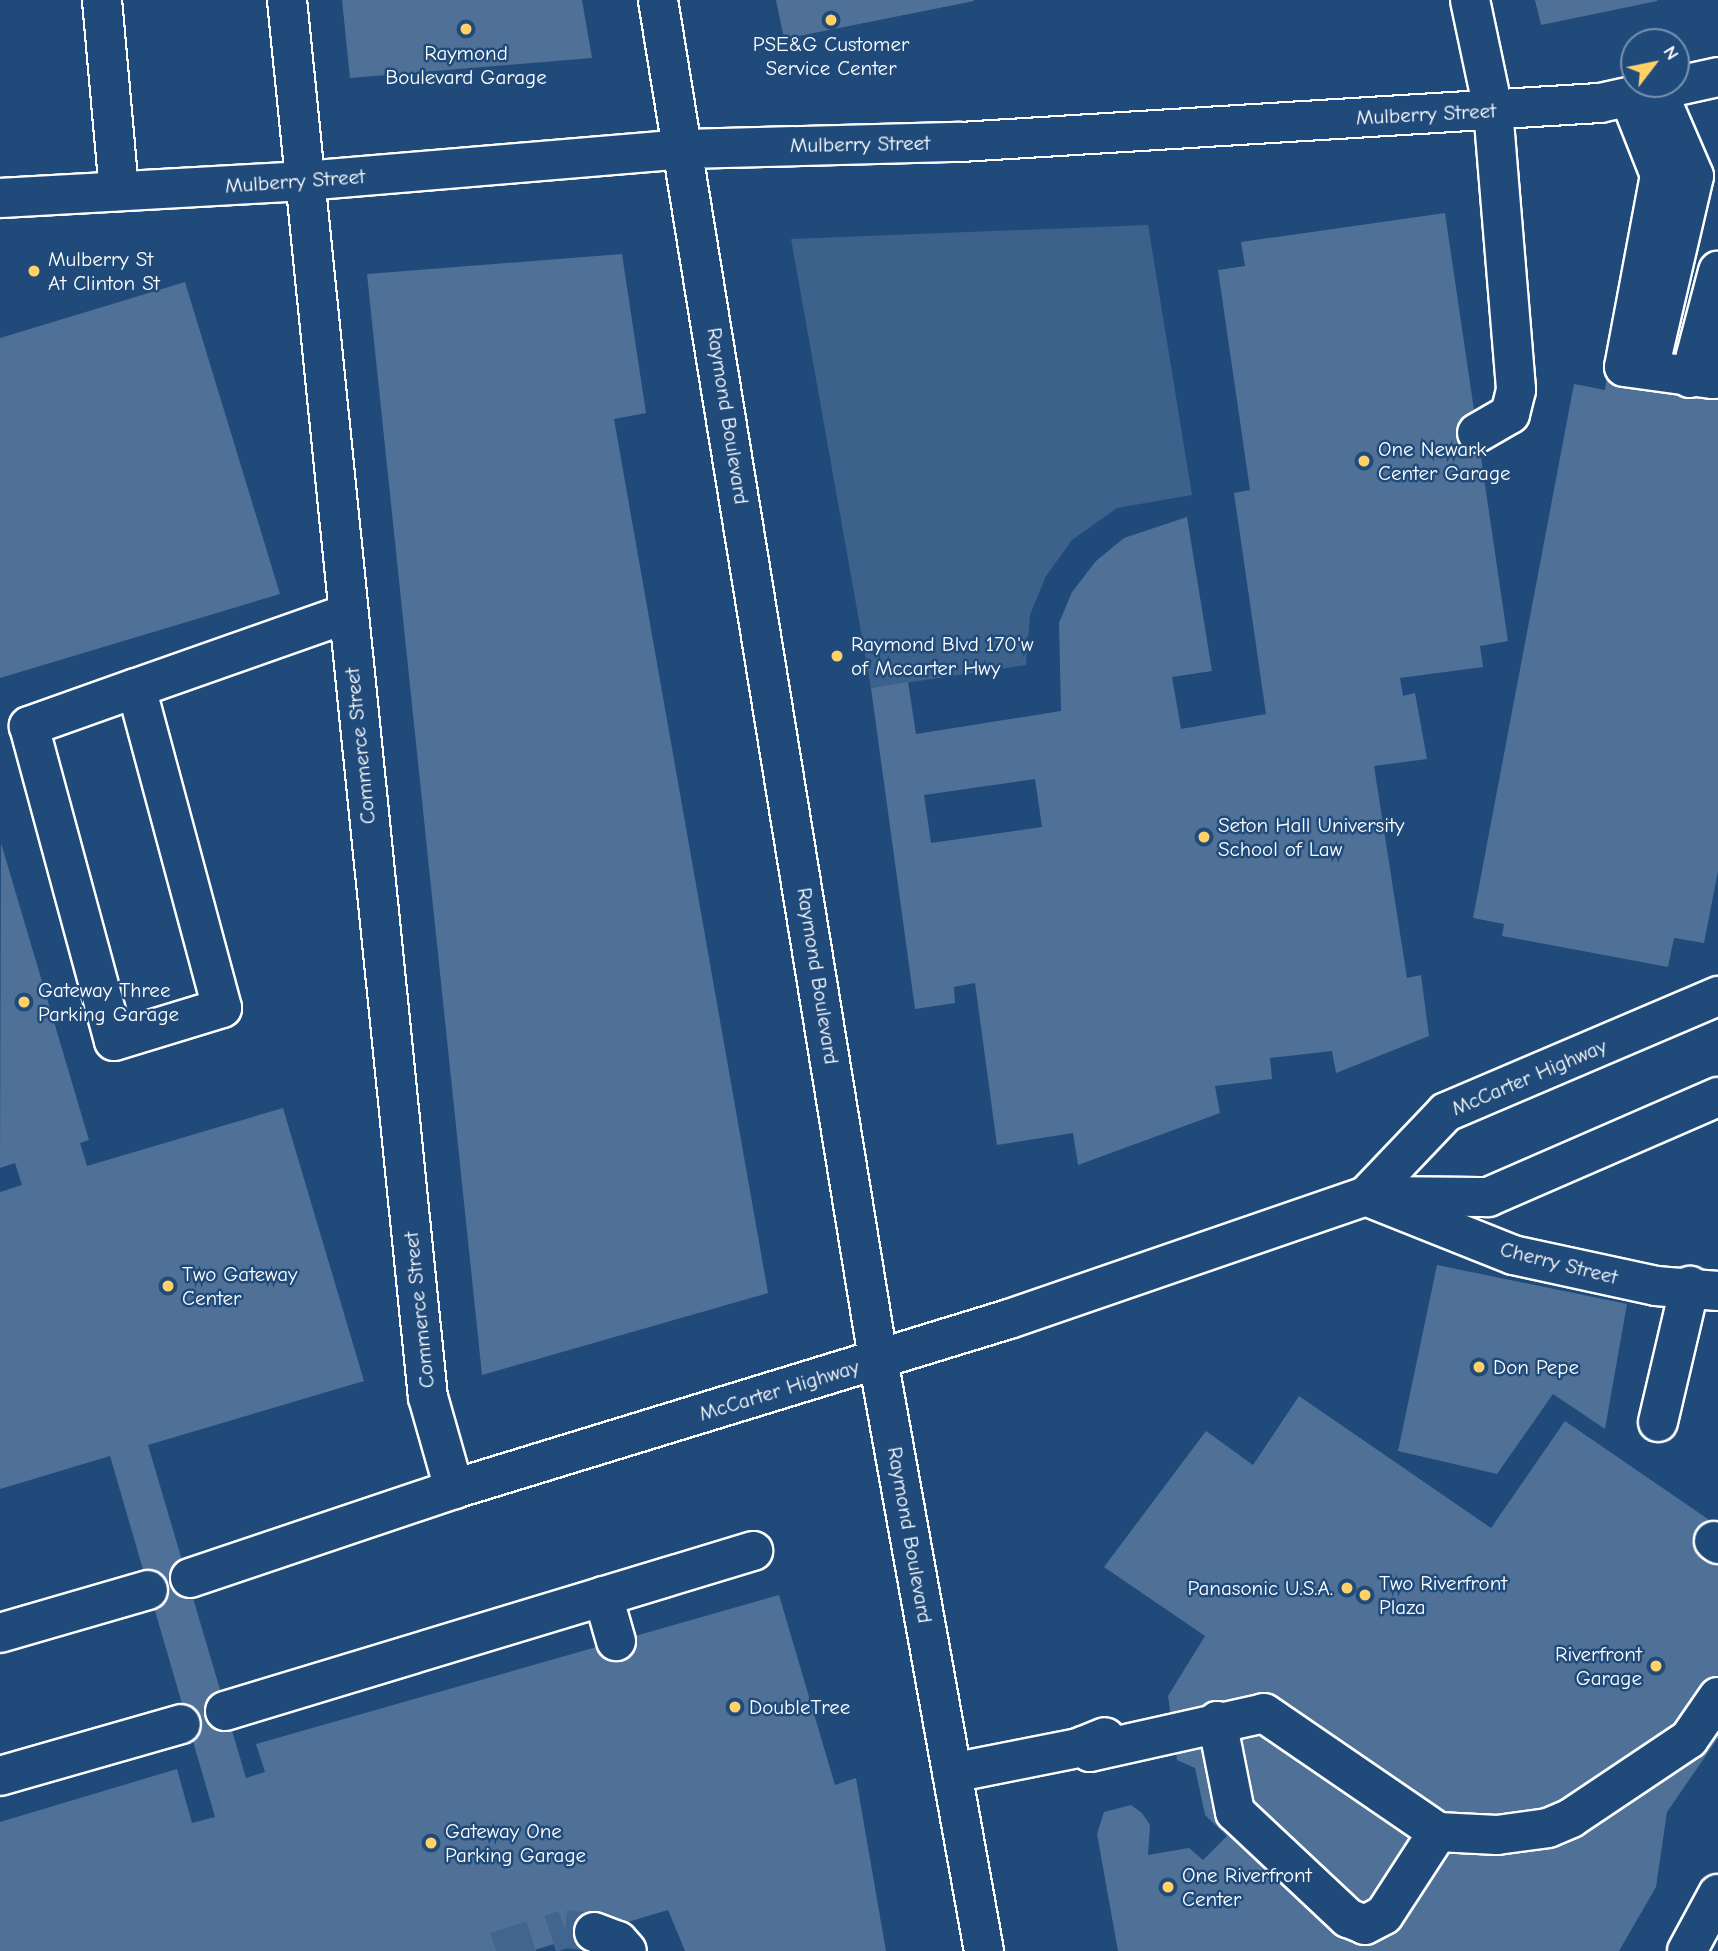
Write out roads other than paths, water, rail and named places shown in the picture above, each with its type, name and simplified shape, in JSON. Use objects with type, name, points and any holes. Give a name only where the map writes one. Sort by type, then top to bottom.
[{"type":"main road","points":[[103,0],[119,191]]},
{"type":"main road","name":"Commerce Street","points":[[287,0],[346,614],[428,1397],[454,1489]]},
{"type":"main road","name":"Raymond Boulevard","points":[[658,0],[685,149],[878,1359],[984,1951]]},
{"type":"main road","points":[[1470,0],[1493,110],[1516,390],[1510,414],[1477,433]]},
{"type":"main road","name":"Mulberry Street","points":[[1690,90],[1715,86]]},
{"type":"main road","name":"Mulberry Street","points":[[0,198],[304,181],[685,149],[960,142],[1493,110],[1622,98]]},
{"type":"main road","points":[[1645,98],[1694,176],[1636,369],[1707,372],[1718,271]]},
{"type":"main road","points":[[136,688],[222,1008],[114,1041],[15,730],[346,614]]},
{"type":"main road","name":"McCarter Highway","points":[[1366,1196],[1446,1112],[1718,996]]},
{"type":"main road","name":"McCarter Highway","points":[[190,1577],[454,1489],[878,1359],[1366,1196],[1488,1197],[1718,1097]]},
{"type":"main road","name":"Cherry Street","points":[[1366,1196],[1513,1255],[1688,1288]]},
{"type":"main road","points":[[1658,1422],[1688,1288]]},
{"type":"main road","points":[[225,1711],[753,1551]]},
{"type":"main road","points":[[0,1633],[148,1590]]},
{"type":"main road","points":[[603,1597],[616,1641]]},
{"type":"main road","points":[[952,1773],[1083,1746],[1088,1740],[1172,1723],[1201,1725],[1264,1713],[1438,1832],[1497,1835],[1548,1828],[1571,1818],[1689,1739],[1718,1697]]},
{"type":"main road","points":[[0,1776],[181,1724]]},
{"type":"main road","points":[[1201,1725],[1235,1812],[1348,1918],[1365,1925],[1384,1915],[1438,1832]]},
{"type":"main road","points":[[1688,1951],[1718,1894]]},
{"type":"main road","points":[[594,1932],[618,1941],[627,1951]]},
{"type":"tunnel","points":[[496,1951],[565,1929],[594,1932]]},
{"type":"place","name":"PSE&G Customer Service Center","points":[[831,20]]},
{"type":"place","name":"Raymond Boulevard Garage","points":[[466,29]]},
{"type":"place","name":"Mulberry St At Clinton St","points":[[34,271]]},
{"type":"place","name":"One Newark Center Garage","points":[[1364,461]]},
{"type":"place","name":"Raymond Blvd 170'w of Mccarter Hwy","points":[[837,656]]},
{"type":"place","name":"Seton Hall University School of Law","points":[[1204,837]]},
{"type":"place","name":"Gateway Three Parking Garage","points":[[24,1002]]},
{"type":"place","name":"Two Gateway Center","points":[[168,1286]]},
{"type":"place","name":"Don Pepe","points":[[1479,1367]]},
{"type":"place","name":"Panasonic U.S.A.","points":[[1347,1588]]},
{"type":"place","name":"Two Riverfront Plaza","points":[[1365,1595]]},
{"type":"place","name":"Riverfront Garage","points":[[1656,1666]]},
{"type":"place","name":"DoubleTree","points":[[735,1707]]},
{"type":"place","name":"Gateway One Parking Garage","points":[[431,1843]]},
{"type":"place","name":"One Riverfront Center","points":[[1168,1887]]}]
